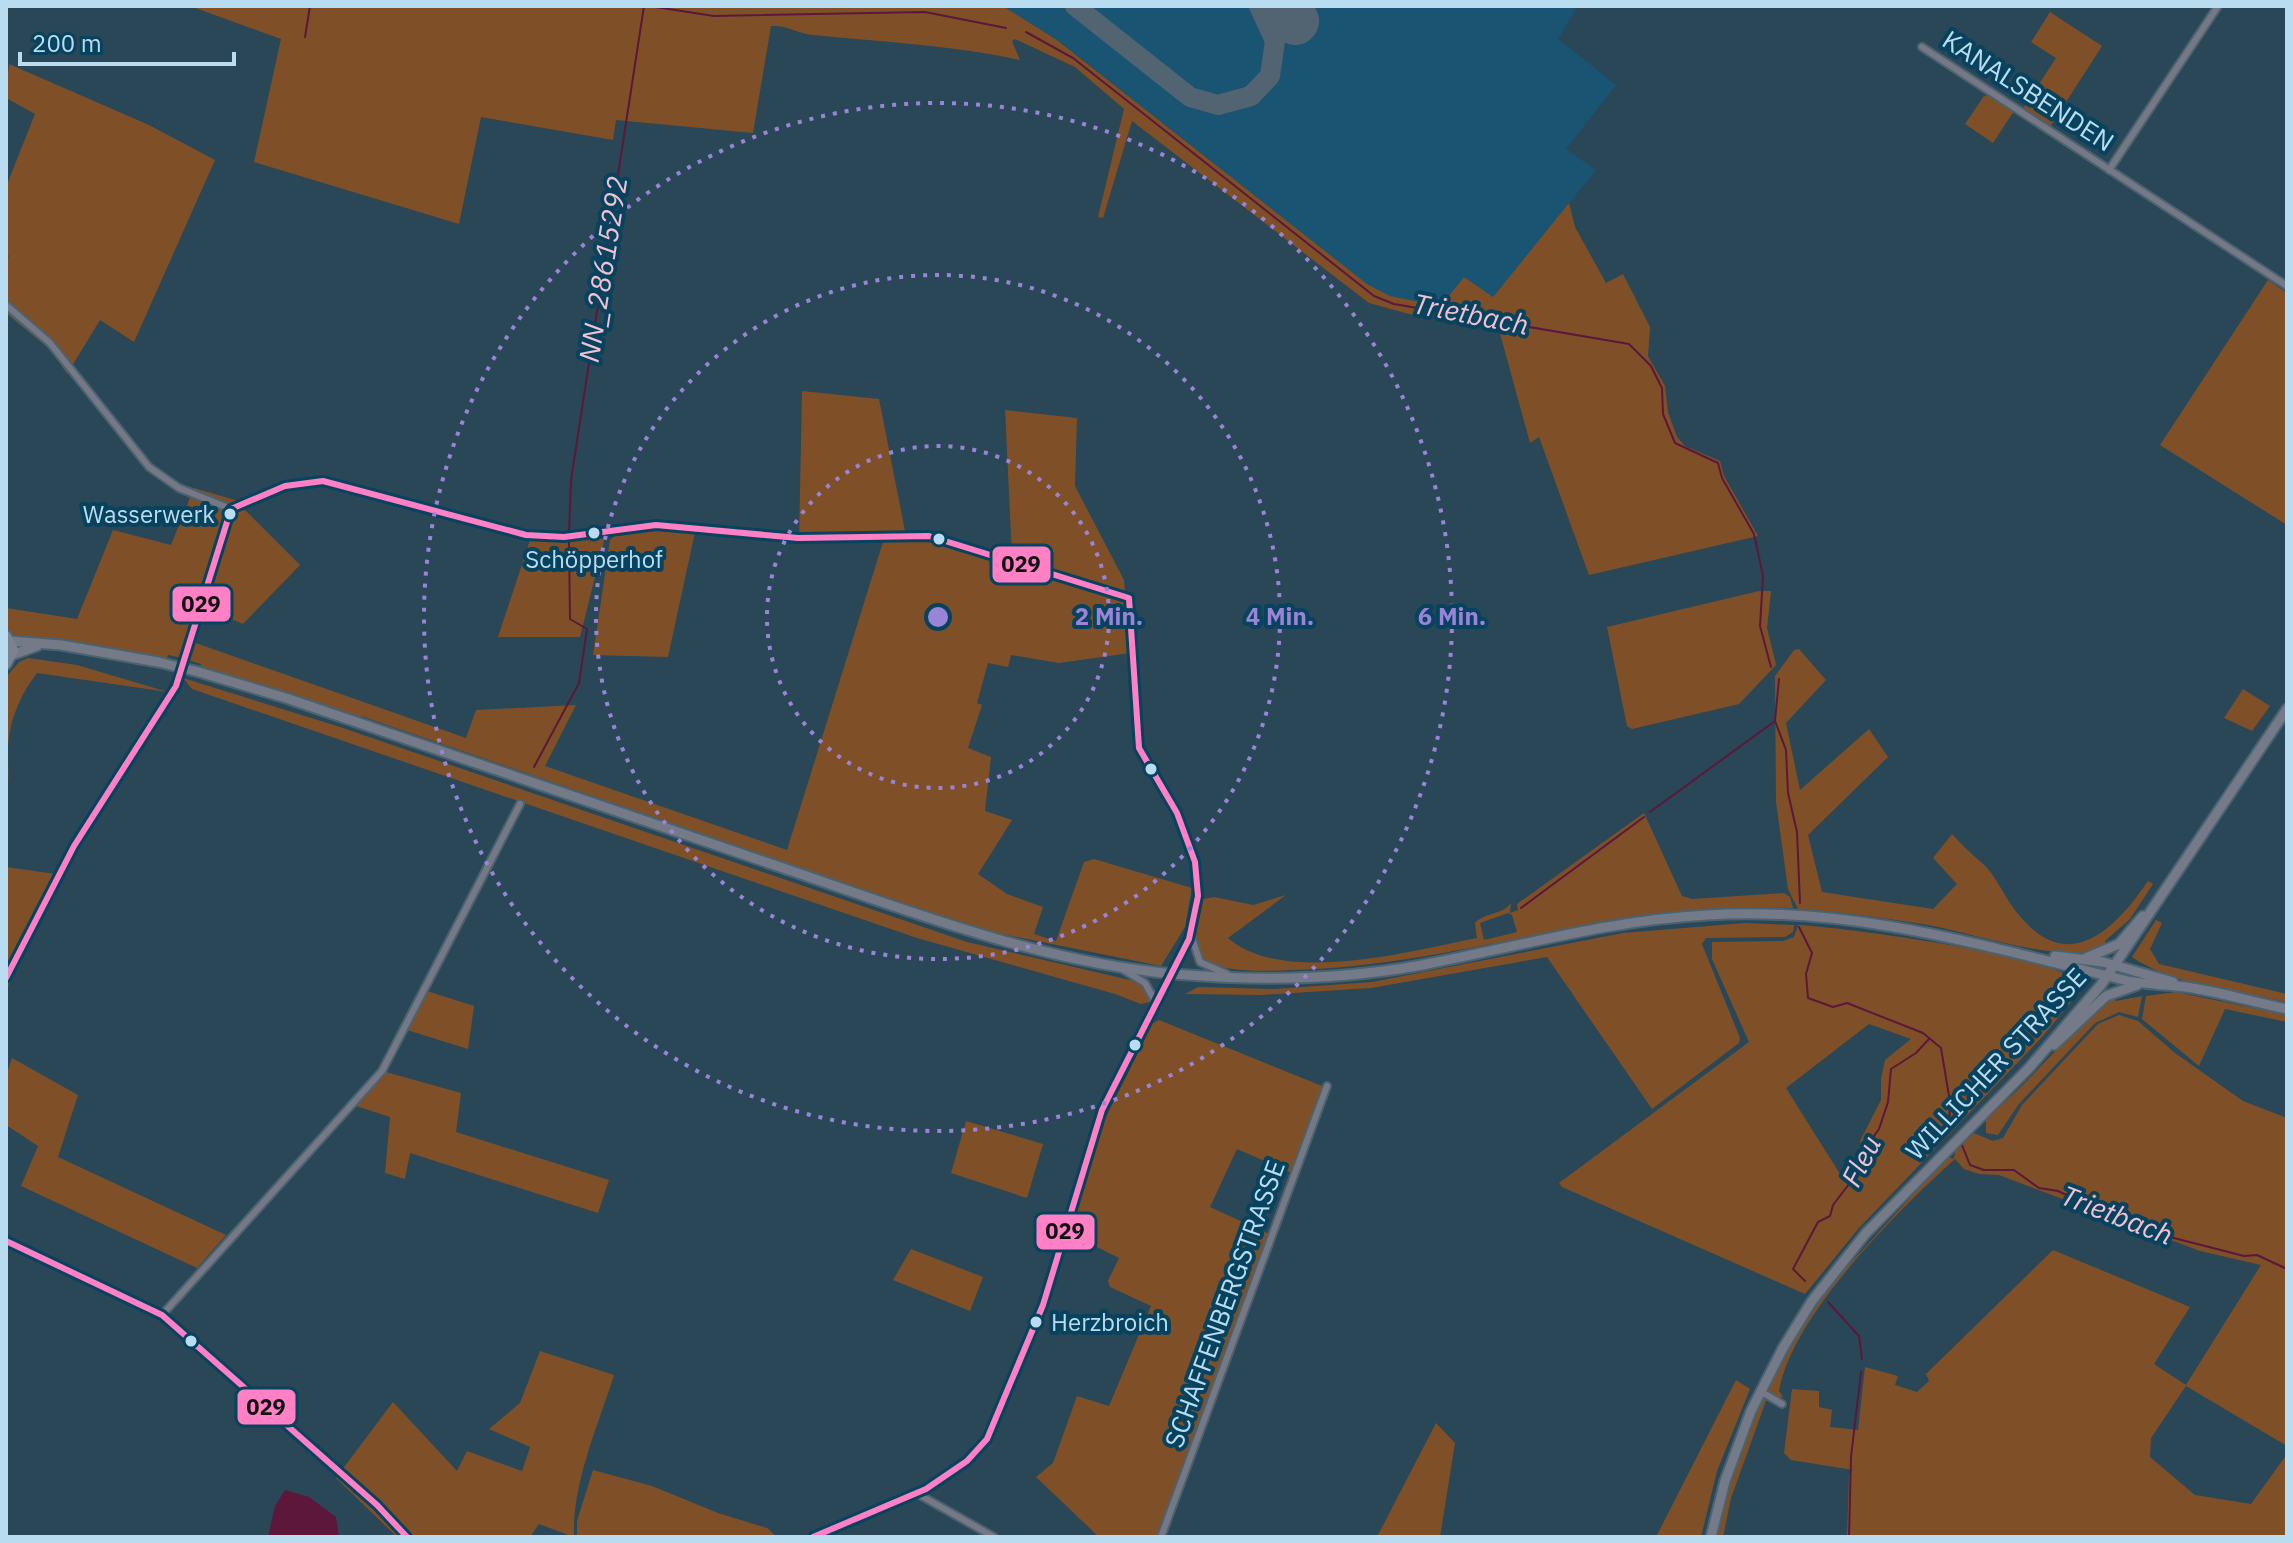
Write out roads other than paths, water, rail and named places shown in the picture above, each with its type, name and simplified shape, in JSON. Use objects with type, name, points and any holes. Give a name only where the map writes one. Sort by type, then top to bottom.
[{"type":"main road","points":[[49,644],[9,660],[8,638],[49,644],[158,662],[199,672],[928,917],[1037,950],[1117,966],[1173,974],[1251,979],[1388,970],[1644,920],[1778,914],[1815,915],[1891,925],[2032,954],[2142,984],[2182,986]]},
{"type":"main road","name":"WILLICHER STRASSE","points":[[1711,1537],[1729,1468],[1760,1391],[1801,1317],[1844,1259],[2047,1048],[2116,966],[2287,709]]},
{"type":"main road","points":[[2083,959],[2119,944],[2164,893]]},
{"type":"main road","points":[[2032,954],[2116,966],[2182,986],[2287,1009]]},
{"type":"main road","points":[[2047,1048],[2063,1040],[2106,996],[2142,984]]},
{"type":"street","name":"KANALSBENDEN","points":[[1922,47],[2109,170],[2218,6]]},
{"type":"street","points":[[2109,170],[2287,286]]},
{"type":"street","points":[[6,305],[50,343],[149,467],[179,488],[231,509],[285,486],[323,481],[526,535],[564,537],[656,525],[798,538],[929,536],[1129,598],[1139,748],[1187,833],[1198,888],[1192,930],[1193,951],[1203,965],[1251,979]]},
{"type":"street","points":[[6,978],[74,846],[176,686],[231,509]]},
{"type":"street","points":[[162,1315],[382,1071],[520,804]]},
{"type":"street","points":[[813,1537],[918,1494],[967,1461],[991,1433],[1043,1305],[1102,1110],[1173,974],[1192,930]]},
{"type":"street","points":[[1117,966],[1145,983],[1157,1005]]},
{"type":"street","name":"SCHAFFENBERGSTRASSE","points":[[1161,1537],[1327,1086]]},
{"type":"street","points":[[6,1241],[162,1315],[377,1505],[407,1537]]},
{"type":"street","points":[[1760,1391],[1782,1404]]},
{"type":"street","points":[[918,1494],[994,1537]]},
{"type":"waterway","points":[[305,37],[310,6]]},
{"type":"waterway","name":"NN_28615292","points":[[569,533],[571,480],[644,6]]},
{"type":"waterway","name":"Trietbach","points":[[649,6],[714,16],[925,12],[1006,28]]},
{"type":"waterway","name":"Trietbach","points":[[1026,32],[1073,58],[1374,296],[1394,304],[1629,344],[1651,366],[1662,388],[1663,414],[1675,443],[1718,463],[1722,478],[1754,534],[1763,576],[1760,626],[1771,667]]},
{"type":"waterway","name":"NN_28615292","points":[[534,767],[579,683],[587,629],[570,619],[569,542]]},
{"type":"waterway","name":"Trietbach","points":[[1779,679],[1775,721],[1786,750],[1788,793],[1797,832],[1800,903]]},
{"type":"waterway","points":[[1650,812],[1775,721]]},
{"type":"waterway","points":[[1521,908],[1644,817]]},
{"type":"waterway","name":"Trietbach","points":[[1799,927],[1812,953],[1806,974],[1808,998],[1833,1007],[1847,1003],[1923,1033],[1941,1048],[1950,1102],[1949,1131]]},
{"type":"waterway","name":"Fleu","points":[[1805,1281],[1793,1269],[1818,1222],[1830,1216],[1833,1205],[1862,1167],[1866,1147],[1879,1129],[1888,1102],[1891,1069],[1916,1053],[1929,1039]]},
{"type":"waterway","name":"Trietbach","points":[[1962,1145],[1970,1165],[1984,1170],[2014,1170],[2039,1188],[2058,1191],[2108,1215],[2142,1221],[2160,1228],[2170,1237],[2244,1256],[2257,1255],[2287,1269]]},
{"type":"waterway","name":"Fleu","points":[[1828,1302],[1859,1336],[1862,1359]]},
{"type":"waterway","name":"Fleu","points":[[1849,1537],[1851,1457],[1861,1372]]},
{"type":"place","name":"Wasserwerk","points":[[230,514]]},
{"type":"place","name":"Schöpperhof","points":[[594,533]]},
{"type":"place","name":"Herzbroich","points":[[1036,1322]]}]
